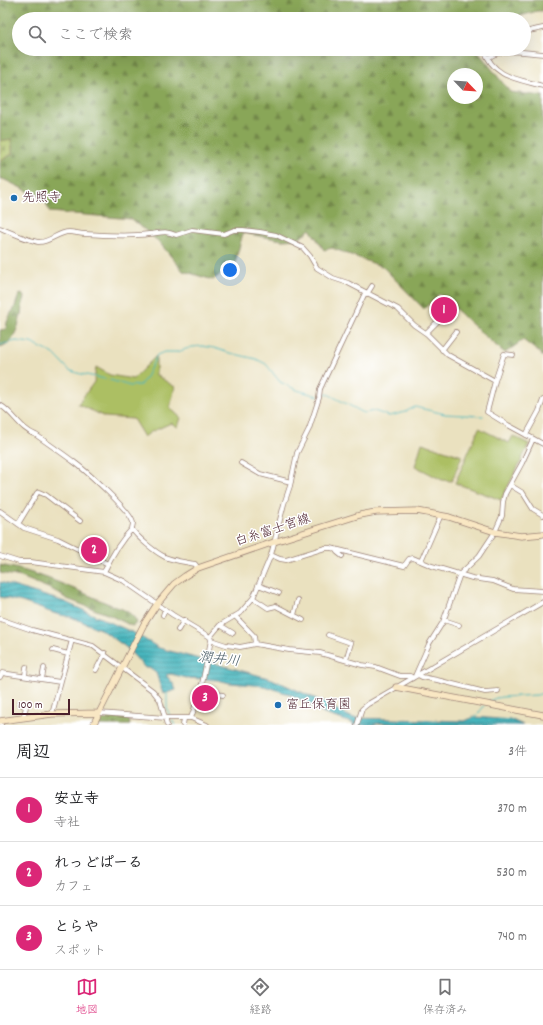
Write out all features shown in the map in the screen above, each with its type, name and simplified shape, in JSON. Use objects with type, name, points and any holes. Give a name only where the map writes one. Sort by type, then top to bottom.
[{"type":"main road","name":"白糸富士宮線","points":[[93,725],[144,624],[157,604],[174,584],[198,568],[274,542],[360,515],[376,512],[417,511],[441,515],[495,532],[521,536],[543,534]]},
{"type":"main road","points":[[396,687],[543,715]]},
{"type":"main road","points":[[0,723],[52,714],[99,713]]},
{"type":"street","points":[[531,31],[543,28]]},
{"type":"street","points":[[531,53],[543,54]]},
{"type":"street","points":[[492,56],[488,58],[495,69],[503,75],[543,86]]},
{"type":"street","points":[[0,228],[38,242],[49,240],[63,233],[70,232],[122,236],[167,231],[176,235],[192,230],[224,234],[234,230],[276,235],[303,248],[317,268],[333,278],[348,283],[398,309],[414,325],[426,333],[442,350],[465,365],[495,381]]},
{"type":"street","points":[[191,718],[202,686],[211,638],[220,625],[240,613],[253,598],[271,555],[291,482],[297,453],[309,429],[319,398],[320,389],[366,293],[372,286]]},
{"type":"street","points":[[426,333],[438,321]]},
{"type":"street","points":[[442,350],[456,332]]},
{"type":"street","points":[[513,355],[504,354],[487,412],[543,444]]},
{"type":"street","points":[[526,435],[541,411],[543,400]]},
{"type":"street","points":[[0,405],[20,425],[75,463],[124,508],[131,518],[133,523],[132,529],[126,534],[104,572]]},
{"type":"street","points":[[415,676],[429,644],[444,620],[460,574],[479,556],[495,532],[502,516],[505,494],[533,439]]},
{"type":"street","points":[[241,463],[260,474],[291,482]]},
{"type":"street","points":[[510,485],[523,493],[533,510],[543,515]]},
{"type":"street","points":[[18,524],[39,492],[46,494],[80,521]]},
{"type":"street","points":[[0,511],[18,524],[58,539],[108,564]]},
{"type":"street","points":[[422,561],[441,515]]},
{"type":"street","points":[[132,529],[156,551],[165,557],[195,564],[198,568]]},
{"type":"street","points":[[271,555],[286,560],[325,548],[335,549],[404,566],[409,559],[413,558],[432,566],[443,568],[472,578],[493,581],[513,589],[543,591]]},
{"type":"street","points":[[335,549],[342,556]]},
{"type":"street","points":[[0,556],[19,562],[31,562],[104,572],[124,582],[165,610],[175,613],[211,638],[226,645],[240,647],[255,644],[289,650],[320,653],[376,667],[400,676],[407,675],[422,677],[485,692],[498,691]]},
{"type":"street","points":[[258,585],[279,593]]},
{"type":"street","points":[[253,598],[268,608],[276,606],[303,620]]},
{"type":"street","points":[[294,615],[298,600]]},
{"type":"street","points":[[357,725],[362,709],[368,704],[543,602]]},
{"type":"street","points":[[163,615],[165,610]]},
{"type":"street","points":[[235,616],[254,636],[255,644]]},
{"type":"street","points":[[0,619],[32,630],[93,646],[105,653],[123,665],[153,691],[160,700],[167,725]]},
{"type":"street","points":[[178,630],[184,620]]},
{"type":"street","points":[[444,620],[458,625]]},
{"type":"street","points":[[220,625],[234,633]]},
{"type":"street","points":[[328,635],[351,643],[346,660]]},
{"type":"street","points":[[52,714],[72,640]]},
{"type":"street","points":[[53,650],[68,654]]},
{"type":"street","points":[[96,670],[105,653]]},
{"type":"street","points":[[25,676],[26,667]]},
{"type":"street","points":[[42,679],[44,668]]},
{"type":"street","points":[[0,677],[2,673],[60,682]]},
{"type":"street","points":[[202,686],[217,694],[223,695]]},
{"type":"street","points":[[19,703],[26,707],[23,718]]},
{"type":"street","points":[[99,713],[182,719],[191,718],[207,725]]},
{"type":"street","points":[[182,719],[183,725]]},
{"type":"green space","points":[[0,0],[543,0],[543,11],[531,13],[12,12],[12,56],[481,56],[510,92],[543,96],[543,357],[523,340],[505,353],[439,294],[424,309],[383,267],[332,248],[324,250],[310,229],[299,239],[282,240],[243,233],[235,263],[213,280],[183,271],[159,242],[132,219],[50,212],[44,199],[3,179],[0,179],[0,162],[12,154],[12,139],[0,141]]},
{"type":"green space","points":[[12,139],[12,154],[0,161],[0,141]]},
{"type":"green space","points":[[22,294],[24,297],[18,326],[11,339],[0,347],[0,330],[6,329],[7,322],[19,295]]},
{"type":"green space","points":[[156,356],[156,375],[175,387],[170,408],[181,418],[178,427],[171,423],[151,432],[144,437],[133,419],[105,417],[78,404],[94,382],[96,367],[110,375],[133,379]]},
{"type":"green space","points":[[479,428],[509,443],[513,436],[529,444],[501,500],[455,483]]},
{"type":"green space","points":[[422,443],[462,456],[452,481],[442,480],[415,466]]},
{"type":"green space","points":[[0,565],[45,577],[122,609],[128,612],[137,623],[132,626],[107,614],[67,599],[53,590],[21,577],[0,573]]},
{"type":"green space","points":[[99,715],[129,719],[130,725],[96,725]]},
{"type":"water","points":[[0,582],[65,602],[134,633],[159,648],[272,679],[332,706],[353,718],[465,721],[474,717],[512,720],[523,725],[410,725],[382,723],[353,725],[353,723],[324,714],[289,694],[264,686],[230,683],[218,680],[187,678],[171,674],[166,675],[176,690],[163,694],[156,673],[149,668],[145,668],[127,648],[102,630],[71,617],[0,597]]},
{"type":"waterway","points":[[0,345],[16,341],[31,343],[54,354],[69,370],[130,386],[140,385],[145,379],[157,355],[164,352],[177,352],[192,347],[202,346],[256,359],[266,364],[280,382],[297,390],[318,396]]},
{"type":"waterway","points":[[321,395],[326,393],[364,413],[374,411],[389,416],[405,412],[415,407],[445,414],[483,416]]},
{"type":"waterway","points":[[167,691],[167,709],[170,716]]},
{"type":"waterway","points":[[487,702],[502,697],[537,695],[543,693]]},
{"type":"waterway","points":[[475,718],[484,706]]},
{"type":"waterway","points":[[172,720],[175,725]]},
{"type":"place","name":"先照寺","points":[[14,198]]},
{"type":"place","name":"安立寺","points":[[444,310]]},
{"type":"place","name":"れっどぱーる","points":[[94,550]]},
{"type":"place","name":"とらや","points":[[205,698]]},
{"type":"place","name":"富丘保育園","points":[[278,705]]},
{"type":"water label","name":"潤井川","points":[[219,660]]}]
